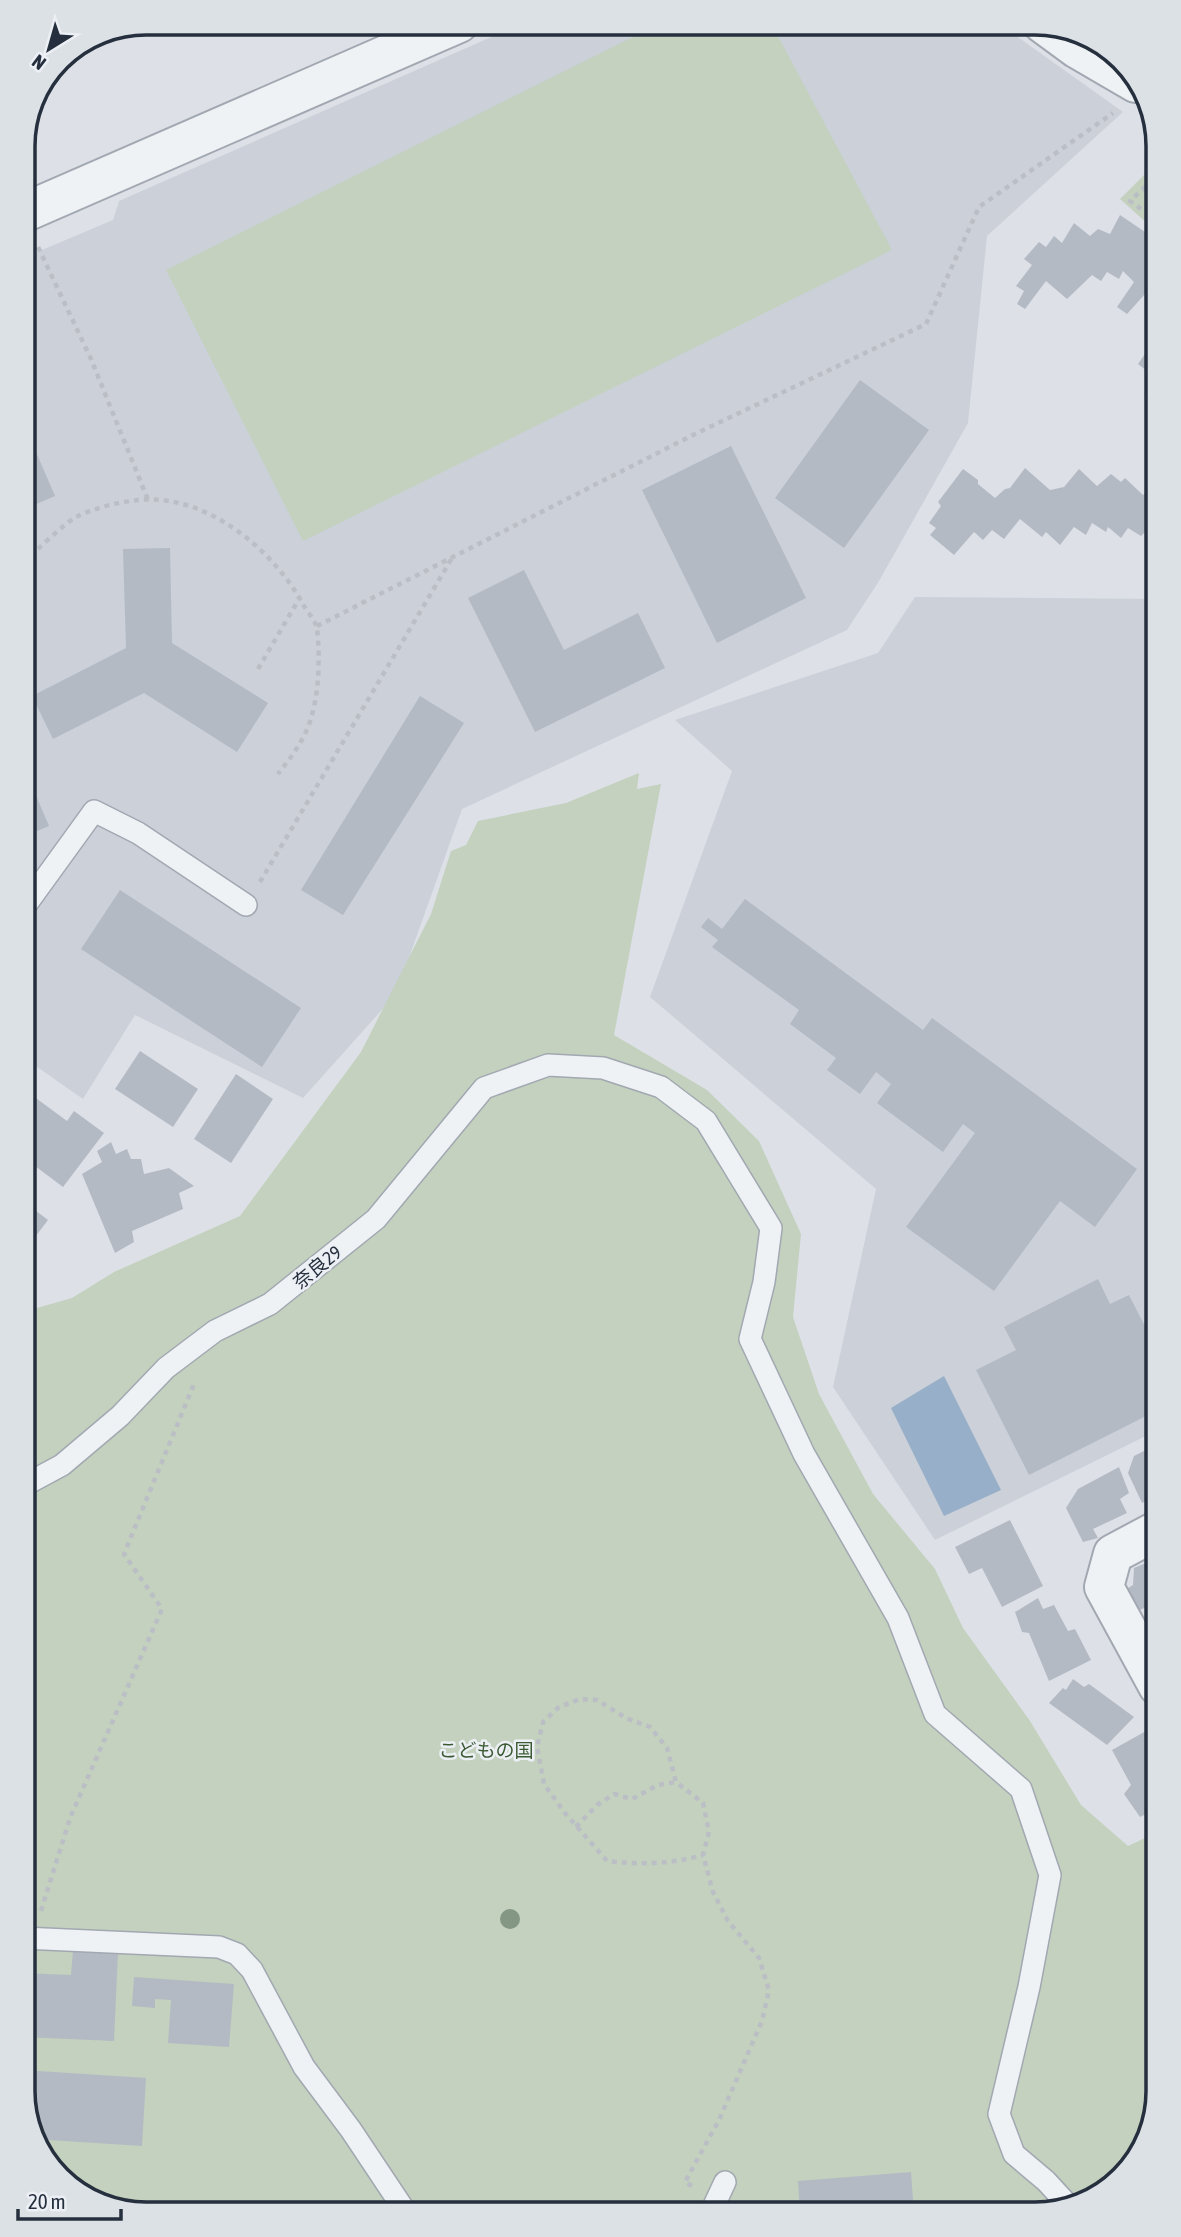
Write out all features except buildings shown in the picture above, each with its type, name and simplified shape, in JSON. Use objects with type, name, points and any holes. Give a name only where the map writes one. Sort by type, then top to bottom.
[{"type":"street","points":[[35,228],[434,35]]},
{"type":"street","points":[[1064,39],[1127,96]]},
{"type":"street","points":[[1146,1536],[1113,1554],[1104,1587],[1146,1664]]},
{"type":"lane","points":[[35,892],[94,811],[138,833],[246,905]]},
{"type":"lane","name":"奈良29","points":[[35,1480],[62,1465],[120,1416],[166,1368],[215,1331],[270,1304],[376,1219],[484,1088],[548,1065],[603,1068],[661,1087],[706,1121],[771,1228],[764,1282],[750,1339],[804,1454],[898,1618],[935,1714],[1021,1789],[1050,1875],[1029,1987],[999,2114],[1014,2154],[1062,2198]]},
{"type":"lane","points":[[35,1938],[219,1947],[237,1954],[257,1979],[304,2067],[351,2130],[399,2202]]},
{"type":"path","points":[[317,626],[695,434],[926,324],[979,207],[1127,96]]},
{"type":"path","points":[[1146,186],[1130,201],[1146,213]]},
{"type":"path","points":[[35,241],[91,359],[148,500]]},
{"type":"path","points":[[35,552],[75,518],[103,508],[148,500],[192,507],[224,522],[260,548],[294,587],[317,626],[319,686],[301,741],[278,774]]},
{"type":"path","points":[[246,905],[452,557]]},
{"type":"path","points":[[258,669],[299,598]]},
{"type":"path","points":[[35,1918],[70,1818],[162,1609],[124,1554],[215,1331]]},
{"type":"path","points":[[703,1855],[677,1862],[607,1861],[576,1827],[544,1784],[537,1747],[543,1722],[558,1707],[580,1699],[597,1700],[626,1718],[650,1727],[667,1748],[676,1782],[703,1803],[709,1832],[703,1855],[713,1892],[728,1921],[759,1958],[769,1990],[762,2021],[725,2108],[685,2182],[718,2199]]},
{"type":"path","points":[[576,1827],[597,1805],[614,1794],[632,1799],[658,1785],[676,1782]]},
{"type":"shaded area","points":[[496,35],[1015,35],[1123,112],[987,236],[968,423],[879,581],[847,630],[462,809],[396,994],[303,1098],[135,1015],[83,1099],[35,1065],[35,253],[113,220],[119,201]]},
{"type":"shaded area","points":[[915,597],[1146,599],[1146,1436],[935,1540],[833,1387],[876,1189],[650,997],[732,771],[675,720],[878,653]]},
{"type":"green space","points":[[637,35],[777,35],[892,250],[303,541],[166,270]]},
{"type":"green space","points":[[1146,173],[1146,222],[1120,199]]},
{"type":"green space","name":"こどもの国","points":[[639,773],[637,789],[661,784],[614,1035],[707,1090],[759,1141],[801,1234],[793,1317],[819,1394],[873,1494],[935,1569],[963,1628],[1030,1721],[1081,1805],[1128,1846],[1146,1838],[1145,2105],[1140,2127],[1127,2153],[1103,2179],[1077,2194],[1057,2200],[1035,2202],[139,2202],[110,2196],[78,2179],[58,2159],[43,2133],[37,2113],[35,2091],[35,1309],[72,1298],[114,1272],[240,1216],[361,1052],[431,914],[451,851],[466,845],[478,821],[566,803]]},
{"type":"water","points":[[944,1376],[1001,1490],[944,1516],[891,1408]]}]
